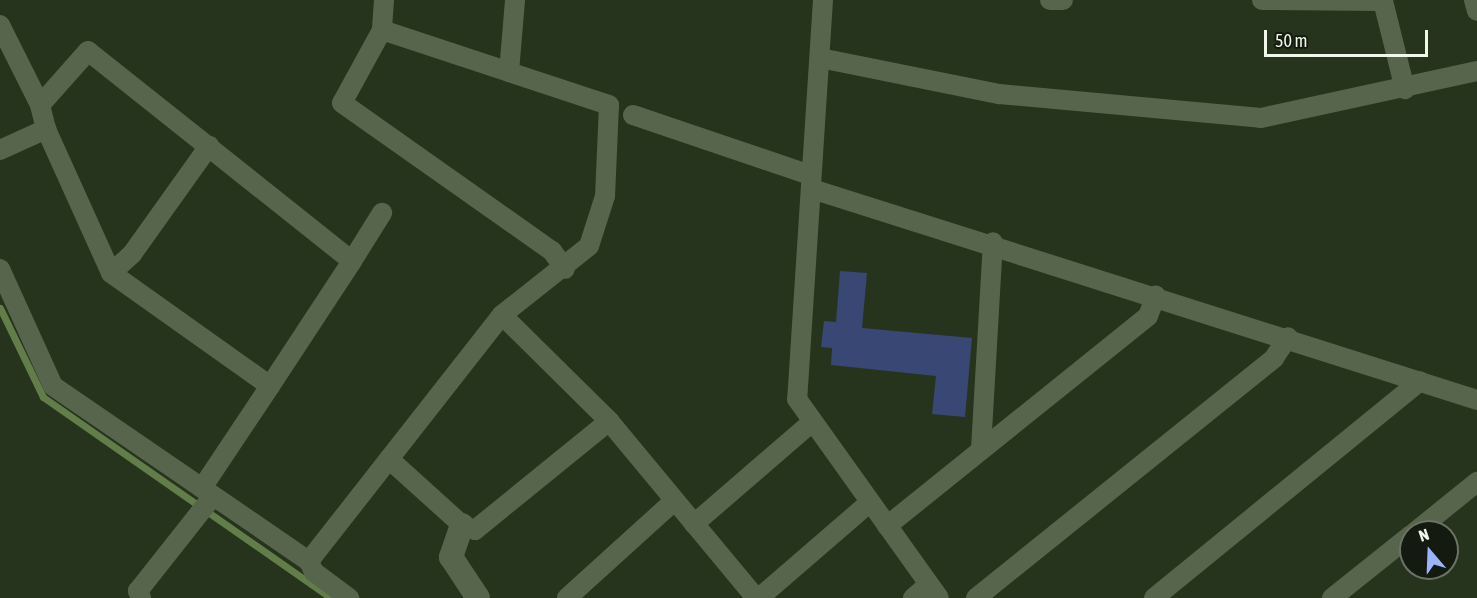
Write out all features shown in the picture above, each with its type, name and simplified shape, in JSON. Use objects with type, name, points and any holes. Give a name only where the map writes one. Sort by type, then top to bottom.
[{"type":"street","points":[[384,0],[381,30],[342,104],[552,251],[565,269]]},
{"type":"street","points":[[509,72],[515,0]]},
{"type":"street","points":[[823,0],[797,399],[810,424],[934,591],[913,598]]},
{"type":"street","points":[[1050,0],[1063,0]]},
{"type":"street","points":[[1262,0],[1383,1],[1405,89]]},
{"type":"street","points":[[1474,0],[1477,11]]},
{"type":"street","points":[[0,25],[40,105],[46,129],[111,273],[270,386]]},
{"type":"street","points":[[309,561],[502,315],[565,269],[589,246],[599,225],[609,105],[381,30]]},
{"type":"street","points":[[40,105],[88,51],[352,261]]},
{"type":"street","points":[[820,58],[999,93],[1261,118],[1405,89],[1477,71]]},
{"type":"street","points":[[633,116],[811,182],[1477,400]]},
{"type":"street","points":[[0,150],[46,129]]},
{"type":"street","points":[[111,273],[132,254],[209,146]]},
{"type":"street","points":[[141,598],[138,591],[205,500],[270,386],[382,213]]},
{"type":"street","points":[[981,449],[993,242]]},
{"type":"street","points":[[0,269],[53,386],[205,500],[309,561],[314,572],[349,598]]},
{"type":"street","points":[[887,526],[1148,316],[1156,295]]},
{"type":"street","points":[[502,315],[609,421],[750,596],[869,502]]},
{"type":"street","points":[[976,598],[1274,358],[1288,337]]},
{"type":"street","points":[[1154,598],[1420,381]]},
{"type":"street","points":[[389,459],[462,525],[475,530],[609,421]]},
{"type":"street","points":[[694,524],[810,424]]},
{"type":"street","points":[[1430,520],[1477,483]]},
{"type":"street","points":[[567,598],[674,501]]},
{"type":"street","points":[[462,525],[450,557],[478,598]]},
{"type":"street","points":[[1332,598],[1399,545]]},
{"type":"building","points":[[840,271],[867,273],[862,328],[972,338],[965,417],[932,414],[936,376],[831,365],[832,348],[821,347],[824,321],[836,322]]},
{"type":"waterway","points":[[0,308],[43,397],[331,598]]}]
